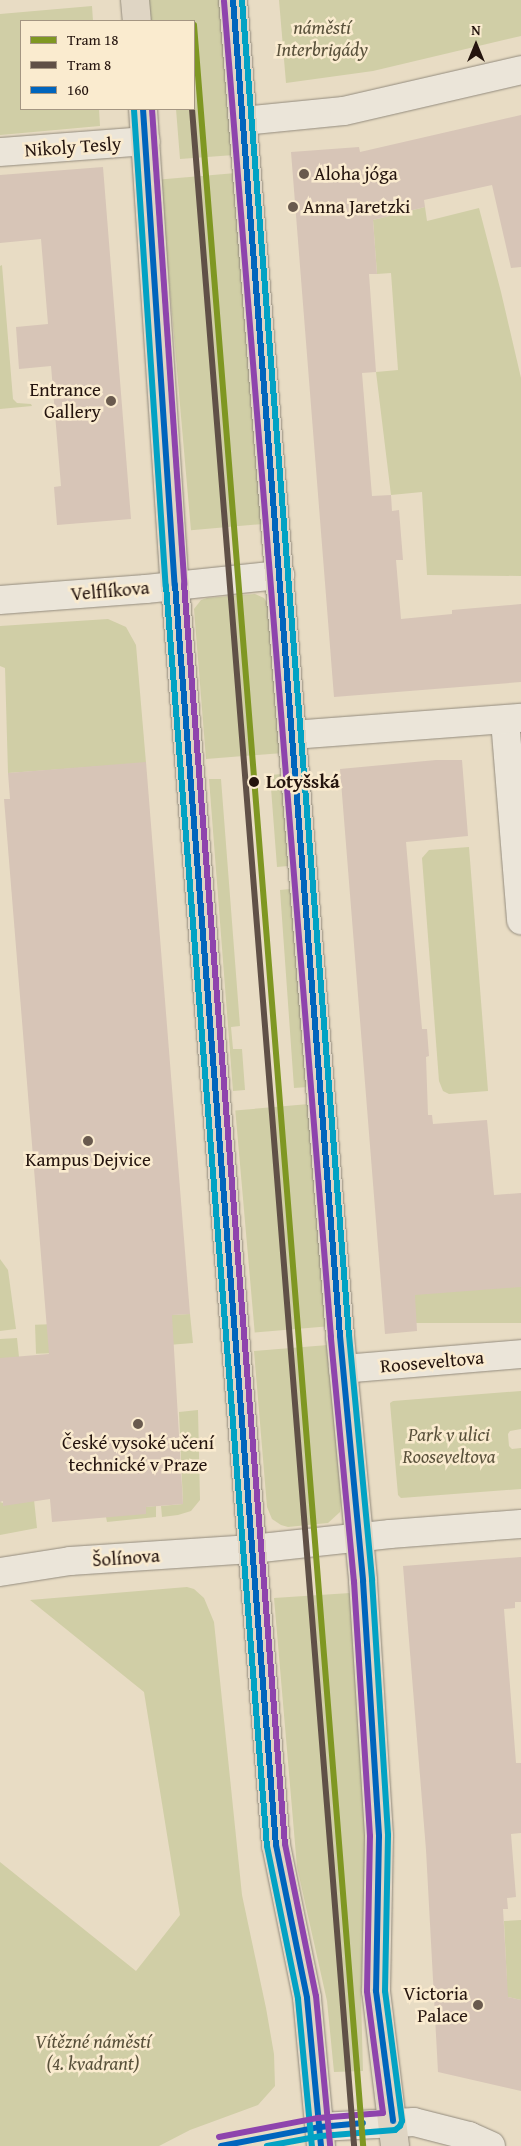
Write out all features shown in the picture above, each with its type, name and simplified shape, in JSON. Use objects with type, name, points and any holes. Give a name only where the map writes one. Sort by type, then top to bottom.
[{"type":"main road","points":[[135,0],[137,20]]},
{"type":"main road","points":[[233,0],[343,1369],[360,1539],[379,1836],[376,1992],[394,2134]]},
{"type":"main road","points":[[143,110],[175,585],[276,1845],[307,1998],[320,2137]]},
{"type":"street","points":[[243,121],[344,111],[521,70]]},
{"type":"street","name":"Nikoly Tesly","points":[[0,152],[146,141]]},
{"type":"street","name":"Velflíkova","points":[[0,600],[280,575]]},
{"type":"street","points":[[293,736],[513,719],[521,920]]},
{"type":"street","name":"Rooseveltova","points":[[343,1369],[521,1354]]},
{"type":"street","points":[[360,1539],[390,1534],[521,1524]]},
{"type":"street","name":"Šolínova","points":[[0,1572],[70,1562],[360,1539]]},
{"type":"street","points":[[320,2137],[394,2134],[414,2122],[439,2127],[491,2146]]},
{"type":"green space","points":[[148,0],[222,0],[234,155],[180,159],[176,110],[195,110],[195,20],[148,20]]},
{"type":"green space","name":"náměstí Interbrigády","points":[[279,0],[521,0],[521,36],[373,71],[286,83]]},
{"type":"green space","points":[[92,6],[93,20],[20,20],[20,110],[99,110],[100,126],[0,135],[0,14]]},
{"type":"green space","points":[[236,173],[267,524],[191,530],[160,180]]},
{"type":"green space","points":[[425,207],[427,221],[479,208],[501,292],[521,378],[521,576],[427,575],[422,492],[391,495],[376,372],[398,370],[391,273],[377,274],[373,220]]},
{"type":"green space","points":[[2,265],[13,399],[17,403],[31,404],[32,406],[0,409],[0,266]]},
{"type":"green space","points":[[255,594],[264,598],[269,606],[283,753],[206,759],[194,609],[201,600],[207,598]]},
{"type":"green space","points":[[108,619],[126,627],[136,645],[146,763],[8,773],[5,668],[0,666],[0,626]]},
{"type":"green space","points":[[283,774],[308,1087],[294,1088],[280,890],[290,889],[288,866],[277,867],[270,775]]},
{"type":"green space","points":[[209,779],[221,779],[240,1026],[231,1027],[233,1049],[242,1049],[245,1090],[233,1091]]},
{"type":"green space","points":[[469,847],[488,1091],[449,1094],[443,1091],[439,1081],[422,858],[429,850]]},
{"type":"green space","points":[[309,1104],[328,1326],[255,1333],[235,1110]]},
{"type":"green space","points":[[0,1259],[8,1270],[16,1329],[0,1331]]},
{"type":"green space","points":[[414,1287],[521,1287],[521,1323],[414,1323]]},
{"type":"green space","points":[[190,1314],[193,1343],[156,1346],[169,1315]]},
{"type":"green space","points":[[84,1323],[85,1352],[36,1354],[35,1325]]},
{"type":"green space","points":[[17,1338],[37,1528],[0,1535],[0,1502],[6,1504],[0,1405],[0,1339]]},
{"type":"green space","points":[[328,1345],[341,1502],[340,1512],[328,1523],[288,1527],[272,1519],[267,1507],[254,1351]]},
{"type":"green space","name":"Park v ulici Rooseveltova","points":[[521,1391],[521,1429],[510,1431],[508,1434],[509,1446],[512,1449],[521,1448],[521,1489],[401,1498],[398,1495],[390,1403],[393,1401]]},
{"type":"green space","points":[[198,1410],[200,1500],[191,1511],[162,1517],[161,1506],[183,1504],[179,1412]]},
{"type":"green space","points":[[156,1506],[156,1517],[107,1522],[106,1517],[146,1511],[146,1507]]},
{"type":"green space","name":"Vítězné náměstí (4. kvadrant)","points":[[187,1587],[194,1589],[204,1598],[214,1622],[242,1895],[274,2054],[275,2086],[258,2105],[190,2130],[159,2146],[0,2146],[0,1862],[136,1971],[180,1915],[144,1692],[30,1600]]},
{"type":"green space","points":[[350,1593],[366,1825],[361,1997],[363,2071],[334,2072],[327,2001],[297,1867],[274,1598]]},
{"type":"green space","points":[[521,1920],[521,2000],[494,1994],[507,1984],[504,1921]]},
{"type":"building","points":[[521,115],[521,267],[511,268],[492,185],[424,200],[425,207],[373,220],[377,274],[369,274],[376,372],[362,373],[372,496],[391,495],[392,511],[399,510],[403,560],[396,560],[401,619],[452,614],[452,610],[521,604],[521,682],[334,697],[291,152],[359,147],[360,152]]},
{"type":"building","points":[[103,167],[131,519],[57,525],[54,487],[61,486],[51,366],[19,369],[16,327],[48,324],[41,239],[0,243],[0,175]]},
{"type":"building","points":[[436,760],[462,760],[468,836],[406,842],[422,1029],[427,1029],[429,1056],[426,1057],[428,1115],[432,1115],[433,1124],[487,1120],[494,1195],[521,1193],[521,1287],[415,1295],[417,1331],[385,1334],[340,769]]},
{"type":"building","name":"Kampus Dejvice","points":[[146,762],[190,1314],[172,1315],[183,1504],[146,1507],[146,1514],[52,1522],[50,1499],[3,1506],[3,1501],[0,1502],[0,1358],[49,1354],[4,799],[10,799],[8,773]]},
{"type":"building","points":[[521,1557],[521,1602],[515,1602],[515,1608],[504,1609],[516,1763],[521,1763],[521,1833],[511,1834],[516,1897],[507,1898],[508,1909],[503,1909],[508,1997],[521,2000],[521,2091],[438,2072],[426,1850],[403,1566]]},
{"type":"tram line","name":"18","points":[[195,38],[363,2146]]},
{"type":"tram line","name":"8","points":[[192,110],[354,2146]]},
{"type":"transit line","name":"160","points":[[233,0],[340,1336],[363,1581],[379,1836],[376,1991],[393,2121]]},
{"type":"transit line","points":[[242,0],[349,1335],[372,1580],[388,1835],[385,1991],[402,2121],[395,2130],[321,2136],[267,2146]]},
{"type":"transit line","points":[[219,2137],[318,2118],[383,2113],[367,1991],[370,1836],[354,1582],[331,1337],[224,1]]},
{"type":"transit line","points":[[134,110],[166,586],[267,1846],[298,1999],[312,2146]]},
{"type":"transit line","name":"160","points":[[143,110],[175,585],[276,1845],[307,1998],[321,2146]]},
{"type":"transit line","points":[[152,110],[184,584],[285,1844],[316,1996],[330,2145]]},
{"type":"transit line","name":"160","points":[[221,2146],[320,2127],[363,2123]]},
{"type":"place","name":"Aloha jóga","points":[[304,174]]},
{"type":"place","name":"Anna Jaretzki","points":[[293,207]]},
{"type":"place","name":"Entrance Gallery","points":[[111,401]]},
{"type":"place","name":"Lotyšská","points":[[254,782]]},
{"type":"place","name":"Kampus Dejvice","points":[[88,1141]]},
{"type":"place","name":"České vysoké učení technické v Praze","points":[[138,1424]]},
{"type":"place","name":"Victoria Palace","points":[[478,2005]]}]
